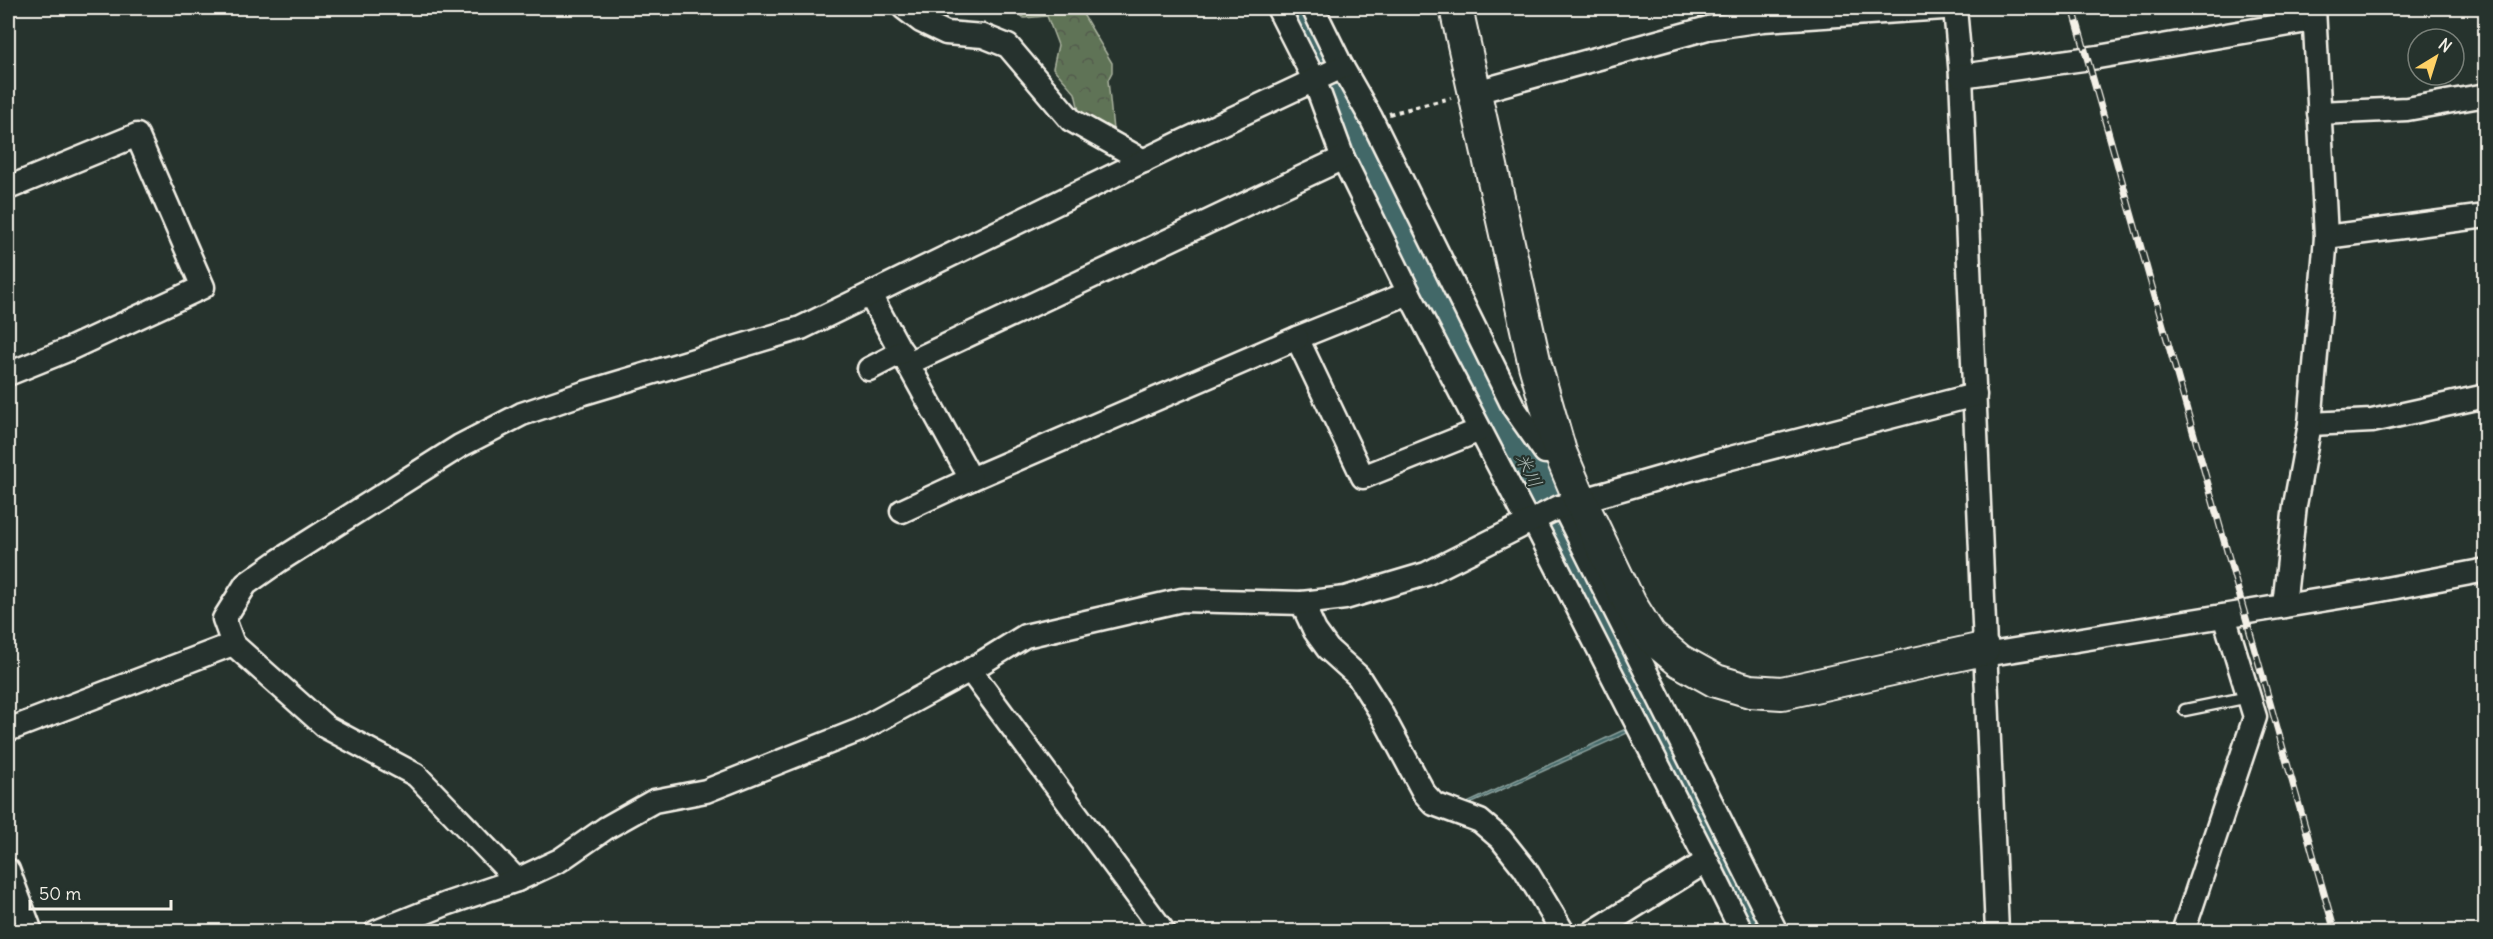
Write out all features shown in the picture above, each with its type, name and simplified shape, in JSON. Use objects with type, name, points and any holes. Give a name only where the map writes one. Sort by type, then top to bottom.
[{"type":"street","points":[[904,8],[921,21],[946,33],[983,36],[1008,46],[1071,120],[1144,161]]},
{"type":"street","points":[[1278,8],[1314,79],[1344,159],[1409,293],[1480,430],[1630,604],[1650,636],[1680,661],[1716,681],[1750,691],[1782,693],[1984,652],[2224,616],[2486,570]]},
{"type":"street","points":[[1313,8],[1342,67],[1371,118],[1514,408],[1545,452],[1560,452]]},
{"type":"street","points":[[1456,8],[1534,365],[1560,452],[1550,512],[1707,861],[1742,932]]},
{"type":"street","points":[[1476,92],[1708,28],[1763,20],[1944,8]]},
{"type":"street","points":[[1955,8],[1961,76],[1997,932]]},
{"type":"street","points":[[1961,76],[2098,57],[2313,14],[2326,237],[2310,424],[2295,505],[2284,606]]},
{"type":"street","points":[[517,880],[416,775],[326,727],[233,645],[224,619],[246,584],[460,446],[522,414],[584,393],[801,328],[1342,67]]},
{"type":"street","points":[[2319,113],[2407,109],[2486,95]]},
{"type":"street","points":[[8,188],[137,135],[203,287],[65,351],[8,374]]},
{"type":"street","points":[[869,369],[905,357],[1344,159]]},
{"type":"street","points":[[2326,237],[2486,216]]},
{"type":"street","points":[[902,511],[1297,338],[1409,293]]},
{"type":"street","points":[[870,295],[971,479]]},
{"type":"street","points":[[1297,338],[1363,477],[1480,430]]},
{"type":"street","points":[[376,932],[446,904],[517,880],[560,860],[606,828],[654,801],[706,791],[860,730],[970,670],[1024,636],[1050,632],[1140,608],[1182,600],[1302,603],[1346,598],[1426,574],[1550,512],[1719,461],[1975,395]]},
{"type":"street","points":[[2310,424],[2372,421],[2486,396]]},
{"type":"street","points":[[1550,512],[1776,932]]},
{"type":"street","points":[[1302,603],[1315,631],[1328,648],[1358,676],[1380,711],[1424,793],[1434,804],[1480,821],[1501,839],[1526,869],[1563,932]]},
{"type":"street","points":[[2183,932],[2255,717],[2224,616]]},
{"type":"street","points":[[8,730],[233,645]]},
{"type":"street","points":[[970,670],[1164,932]]},
{"type":"street","points":[[1593,932],[1707,861]]},
{"type":"street","points":[[8,870],[31,932]]},
{"type":"lane","points":[[2185,710],[2249,697]]},
{"type":"path","points":[[1371,118],[1476,92]]},
{"type":"green space","points":[[1013,8],[1081,8],[1112,63],[1112,72],[1108,80],[1113,130],[1080,115],[1075,93],[1053,68],[1058,45],[1047,16],[1024,18]]},
{"type":"water","points":[[1632,726],[1634,730],[1468,805],[1467,803]]},
{"type":"waterway","name":"米川","points":[[1300,8],[1429,276],[1656,716],[1759,932]]},
{"type":"railway","points":[[2073,8],[2335,932]]}]
